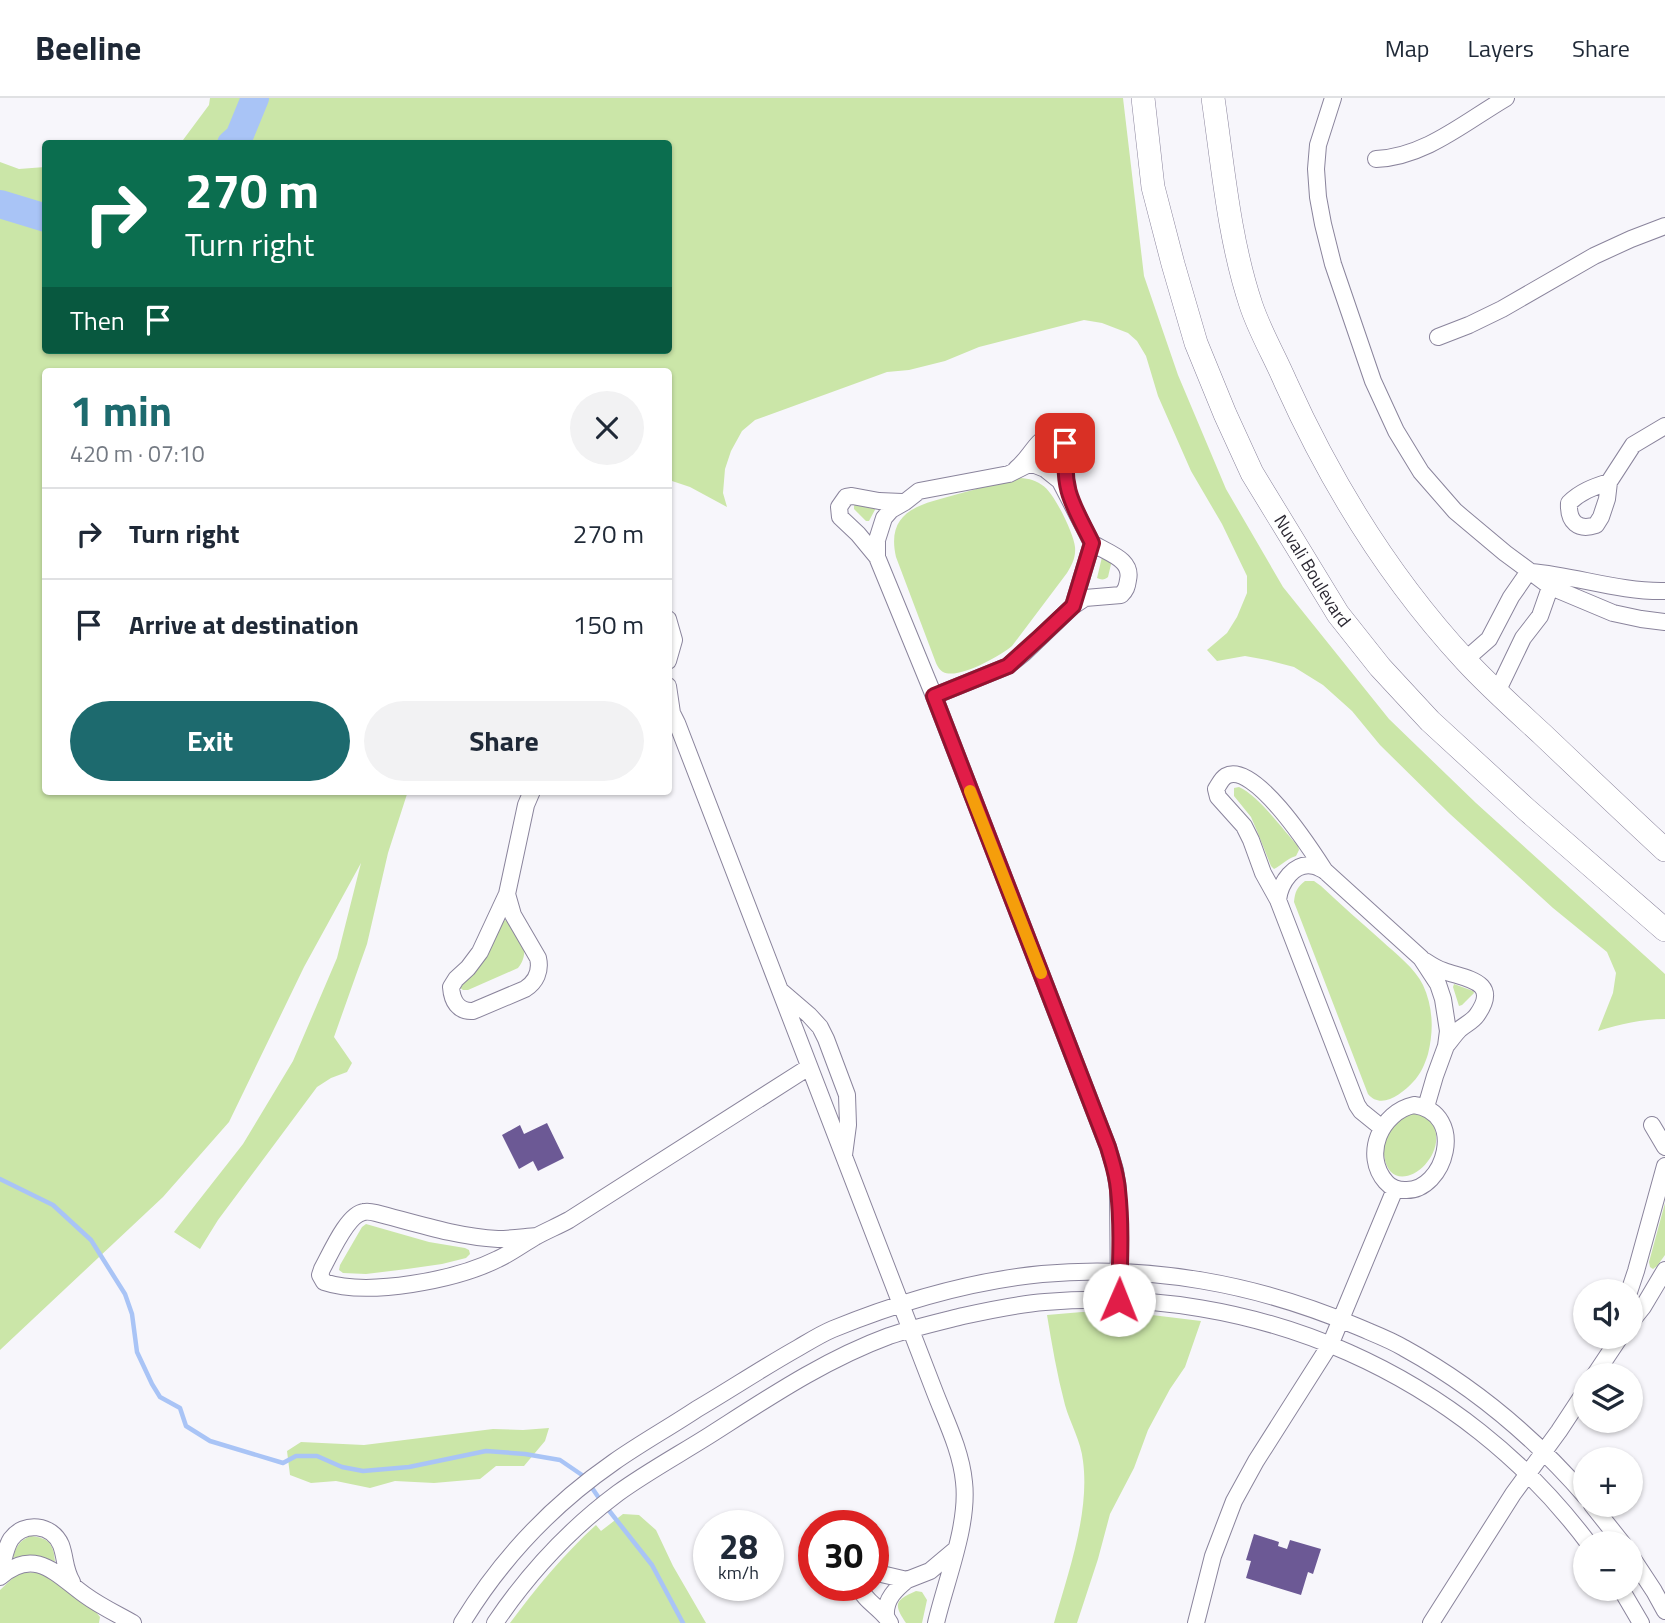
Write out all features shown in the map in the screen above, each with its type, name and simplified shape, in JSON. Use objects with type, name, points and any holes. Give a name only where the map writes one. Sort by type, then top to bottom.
[{"type":"main road","name":"Nuvali Boulevard","points":[[1143,98],[1153,187],[1196,343],[1252,473],[1338,614],[1380,667],[1430,722],[1665,930]]},
{"type":"main road","points":[[1213,98],[1228,205],[1239,262],[1252,307],[1300,413],[1342,493],[1377,548],[1422,609],[1465,660],[1665,850]]},
{"type":"street","points":[[1333,98],[1318,145],[1316,169],[1322,224],[1373,381],[1396,431],[1421,472],[1455,511],[1529,571],[1613,613],[1665,622]]},
{"type":"street","points":[[1376,159],[1392,159],[1433,142],[1506,98]]},
{"type":"street","points":[[1438,337],[1502,309],[1594,256],[1665,226]]},
{"type":"street","points":[[1609,482],[1633,445],[1665,426]]},
{"type":"street","points":[[1009,474],[1023,463],[1039,441],[1049,435],[1055,436],[1067,447],[1065,482],[1070,498]]},
{"type":"street","points":[[877,557],[877,540],[884,518],[919,491],[1009,474],[1035,465],[1060,481],[1092,543],[1127,565],[1130,572],[1126,590],[1121,595],[1085,598],[1008,666],[934,696]]},
{"type":"street","points":[[905,502],[846,497],[839,507],[840,517],[877,557],[934,696],[1108,1147],[1118,1189],[1119,1300]]},
{"type":"street","points":[[1073,606],[1092,543]]},
{"type":"street","points":[[1465,660],[1489,639],[1511,597],[1529,571]]},
{"type":"street","points":[[1553,581],[1640,592],[1665,591]]},
{"type":"street","points":[[1497,692],[1522,638],[1540,615],[1553,581]]},
{"type":"street","points":[[672,715],[953,1440],[964,1482],[962,1524],[936,1623]]},
{"type":"street","points":[[1382,1128],[1357,1105],[1278,900],[1263,873],[1244,826],[1218,797],[1216,789],[1225,776],[1242,776],[1254,783],[1294,825],[1325,871],[1420,958],[1438,984],[1448,1031],[1446,1046],[1426,1107]]},
{"type":"street","points":[[507,894],[513,915],[535,950],[540,965],[538,972],[531,985],[525,989],[473,1011],[464,1011],[454,1001],[451,987],[480,952],[507,894],[531,795]]},
{"type":"street","points":[[1278,900],[1279,890],[1290,873],[1306,866],[1325,871]]},
{"type":"street","points":[[1420,958],[1445,972],[1476,981],[1483,990],[1482,1007],[1475,1018],[1460,1029],[1446,1046]]},
{"type":"street","points":[[779,989],[810,1015],[826,1039],[847,1095],[849,1109],[844,1158]]},
{"type":"street","points":[[537,1236],[499,1239],[447,1231],[364,1212],[356,1214],[349,1222],[320,1275],[324,1282],[343,1286],[408,1285],[475,1269],[499,1259],[569,1220],[809,1067]]},
{"type":"street","points":[[1405,1107],[1426,1107],[1437,1116],[1446,1135],[1439,1168],[1424,1185],[1415,1190],[1395,1189],[1387,1183],[1376,1163],[1377,1140],[1386,1122],[1405,1107]]},
{"type":"street","points":[[1652,1125],[1665,1147]]},
{"type":"street","points":[[1633,1279],[1665,1166]]},
{"type":"street","points":[[1196,1623],[1213,1556],[1234,1501],[1256,1461],[1331,1343],[1395,1189]]},
{"type":"street","points":[[1636,1271],[1662,1275],[1643,1304]]},
{"type":"street","points":[[462,1623],[500,1567],[560,1504],[616,1461],[784,1355],[830,1330],[901,1305],[982,1283],[1030,1276],[1083,1272],[1170,1276],[1251,1290],[1318,1311],[1400,1346],[1435,1366],[1476,1394],[1544,1452],[1573,1482]]},
{"type":"street","points":[[495,1623],[547,1557],[593,1513],[618,1493],[799,1378],[890,1336],[932,1323],[1043,1302],[1097,1299],[1167,1303],[1254,1319],[1331,1343],[1387,1370],[1459,1416],[1528,1473],[1578,1531]]},
{"type":"street","points":[[1431,1623],[1528,1473],[1573,1409]]},
{"type":"street","points":[[1602,1517],[1613,1531]]},
{"type":"street","points":[[0,1571],[9,1542],[15,1534],[33,1527],[43,1528],[59,1541],[66,1573],[75,1587]]},
{"type":"street","points":[[888,1619],[887,1603],[892,1595],[907,1580],[930,1571],[955,1550]]},
{"type":"street","points":[[0,1577],[7,1571],[27,1563],[47,1566],[87,1596],[133,1623]]},
{"type":"street","points":[[1643,1574],[1665,1611]]},
{"type":"street","points":[[889,1576],[907,1580]]},
{"type":"street","points":[[869,1601],[888,1619]]},
{"type":"street","points":[[1628,1601],[1641,1623]]},
{"type":"green space","points":[[210,98],[1123,98],[1144,276],[1178,375],[1226,489],[1283,587],[1389,719],[1476,803],[1665,974],[1665,1019],[1631,1022],[1598,1031],[1613,993],[1616,973],[1607,952],[1553,908],[1450,814],[1380,745],[1352,711],[1323,685],[1294,667],[1245,656],[1217,661],[1207,650],[1227,633],[1237,617],[1247,593],[1247,576],[1222,524],[1191,471],[1158,396],[1146,356],[1137,341],[1128,333],[1102,323],[1084,320],[979,347],[945,361],[909,370],[887,372],[755,420],[742,431],[725,469],[723,493],[727,507],[690,487],[672,481],[672,368],[42,368],[42,795],[407,795],[388,853],[367,944],[334,1037],[352,1063],[347,1072],[317,1087],[218,1220],[200,1249],[174,1232],[243,1144],[293,1061],[337,958],[361,863],[304,967],[229,1122],[163,1197],[0,1350],[0,162],[19,169],[42,167],[42,354],[672,354],[672,140],[183,140],[209,105]]},
{"type":"green space","points":[[1016,478],[1036,481],[1052,496],[1074,541],[1073,561],[1067,573],[1012,646],[989,661],[968,670],[950,674],[943,672],[936,663],[896,557],[896,528],[910,511],[932,501]]},
{"type":"green space","points":[[858,500],[877,506],[869,521],[854,509]]},
{"type":"green space","points":[[1102,557],[1112,560],[1106,579],[1097,578]]},
{"type":"green space","points":[[1239,787],[1262,805],[1298,846],[1296,856],[1274,869],[1271,866],[1251,817],[1234,796],[1234,788]]},
{"type":"green space","points":[[1305,881],[1314,881],[1321,886],[1399,956],[1423,985],[1431,1010],[1432,1027],[1427,1058],[1416,1079],[1391,1099],[1379,1101],[1368,1094],[1294,902],[1297,890]]},
{"type":"green space","points":[[503,920],[509,921],[520,939],[524,950],[522,962],[518,968],[463,990],[459,987]]},
{"type":"green space","points":[[1454,984],[1474,993],[1459,1006],[1453,987]]},
{"type":"green space","points":[[1414,1109],[1432,1122],[1436,1136],[1434,1150],[1428,1162],[1418,1171],[1407,1176],[1397,1176],[1389,1169],[1384,1155],[1385,1139],[1391,1128]]},
{"type":"green space","points":[[1665,1203],[1665,1255],[1653,1269],[1649,1262]]},
{"type":"green space","points":[[366,1224],[429,1242],[465,1248],[470,1254],[466,1258],[442,1264],[366,1274],[343,1273],[339,1270],[340,1265]]},
{"type":"green space","points":[[1082,1312],[1152,1315],[1201,1321],[1185,1367],[1148,1430],[1134,1468],[1110,1514],[1077,1623],[1054,1623],[1081,1522],[1084,1481],[1082,1454],[1062,1394],[1047,1315]]},
{"type":"green space","points":[[549,1428],[545,1441],[524,1466],[496,1466],[480,1479],[434,1483],[395,1481],[370,1488],[336,1481],[311,1483],[290,1475],[287,1451],[301,1442],[364,1445],[493,1429]]},
{"type":"green space","points":[[623,1514],[639,1515],[656,1530],[706,1623],[510,1623],[584,1536],[596,1525],[601,1531]]},
{"type":"green space","points":[[31,1536],[42,1538],[49,1543],[55,1562],[35,1556],[13,1558],[19,1544]]},
{"type":"green space","points":[[23,1572],[41,1573],[47,1577],[96,1612],[100,1617],[99,1623],[0,1623],[0,1590]]},
{"type":"green space","points":[[916,1591],[922,1592],[927,1600],[922,1623],[906,1623],[898,1603]]},
{"type":"building","points":[[547,1123],[564,1158],[538,1171],[533,1161],[519,1169],[502,1135],[520,1125],[524,1134]]},
{"type":"building","points":[[1254,1534],[1279,1542],[1278,1546],[1287,1549],[1290,1540],[1321,1549],[1313,1574],[1308,1572],[1301,1595],[1246,1578],[1251,1561],[1246,1560]]},
{"type":"waterway","points":[[236,140],[255,98]]},
{"type":"waterway","points":[[0,204],[42,217]]},
{"type":"waterway","points":[[0,1179],[53,1205],[91,1240],[125,1294],[132,1314],[137,1352],[152,1384],[160,1397],[180,1408],[186,1426],[210,1441],[283,1463],[296,1456],[317,1456],[342,1467],[363,1471],[409,1467],[486,1451],[525,1454],[560,1460],[585,1478]]},
{"type":"waterway","points":[[590,1485],[601,1501]]},
{"type":"waterway","points":[[607,1508],[652,1565],[683,1623]]},
{"type":"slow traffic","points":[[970,791],[1041,973]]},
{"type":"route","points":[[1065,443],[1065,482],[1092,543],[1073,606],[1008,666],[934,696],[1108,1147],[1118,1189],[1119,1300]]}]
